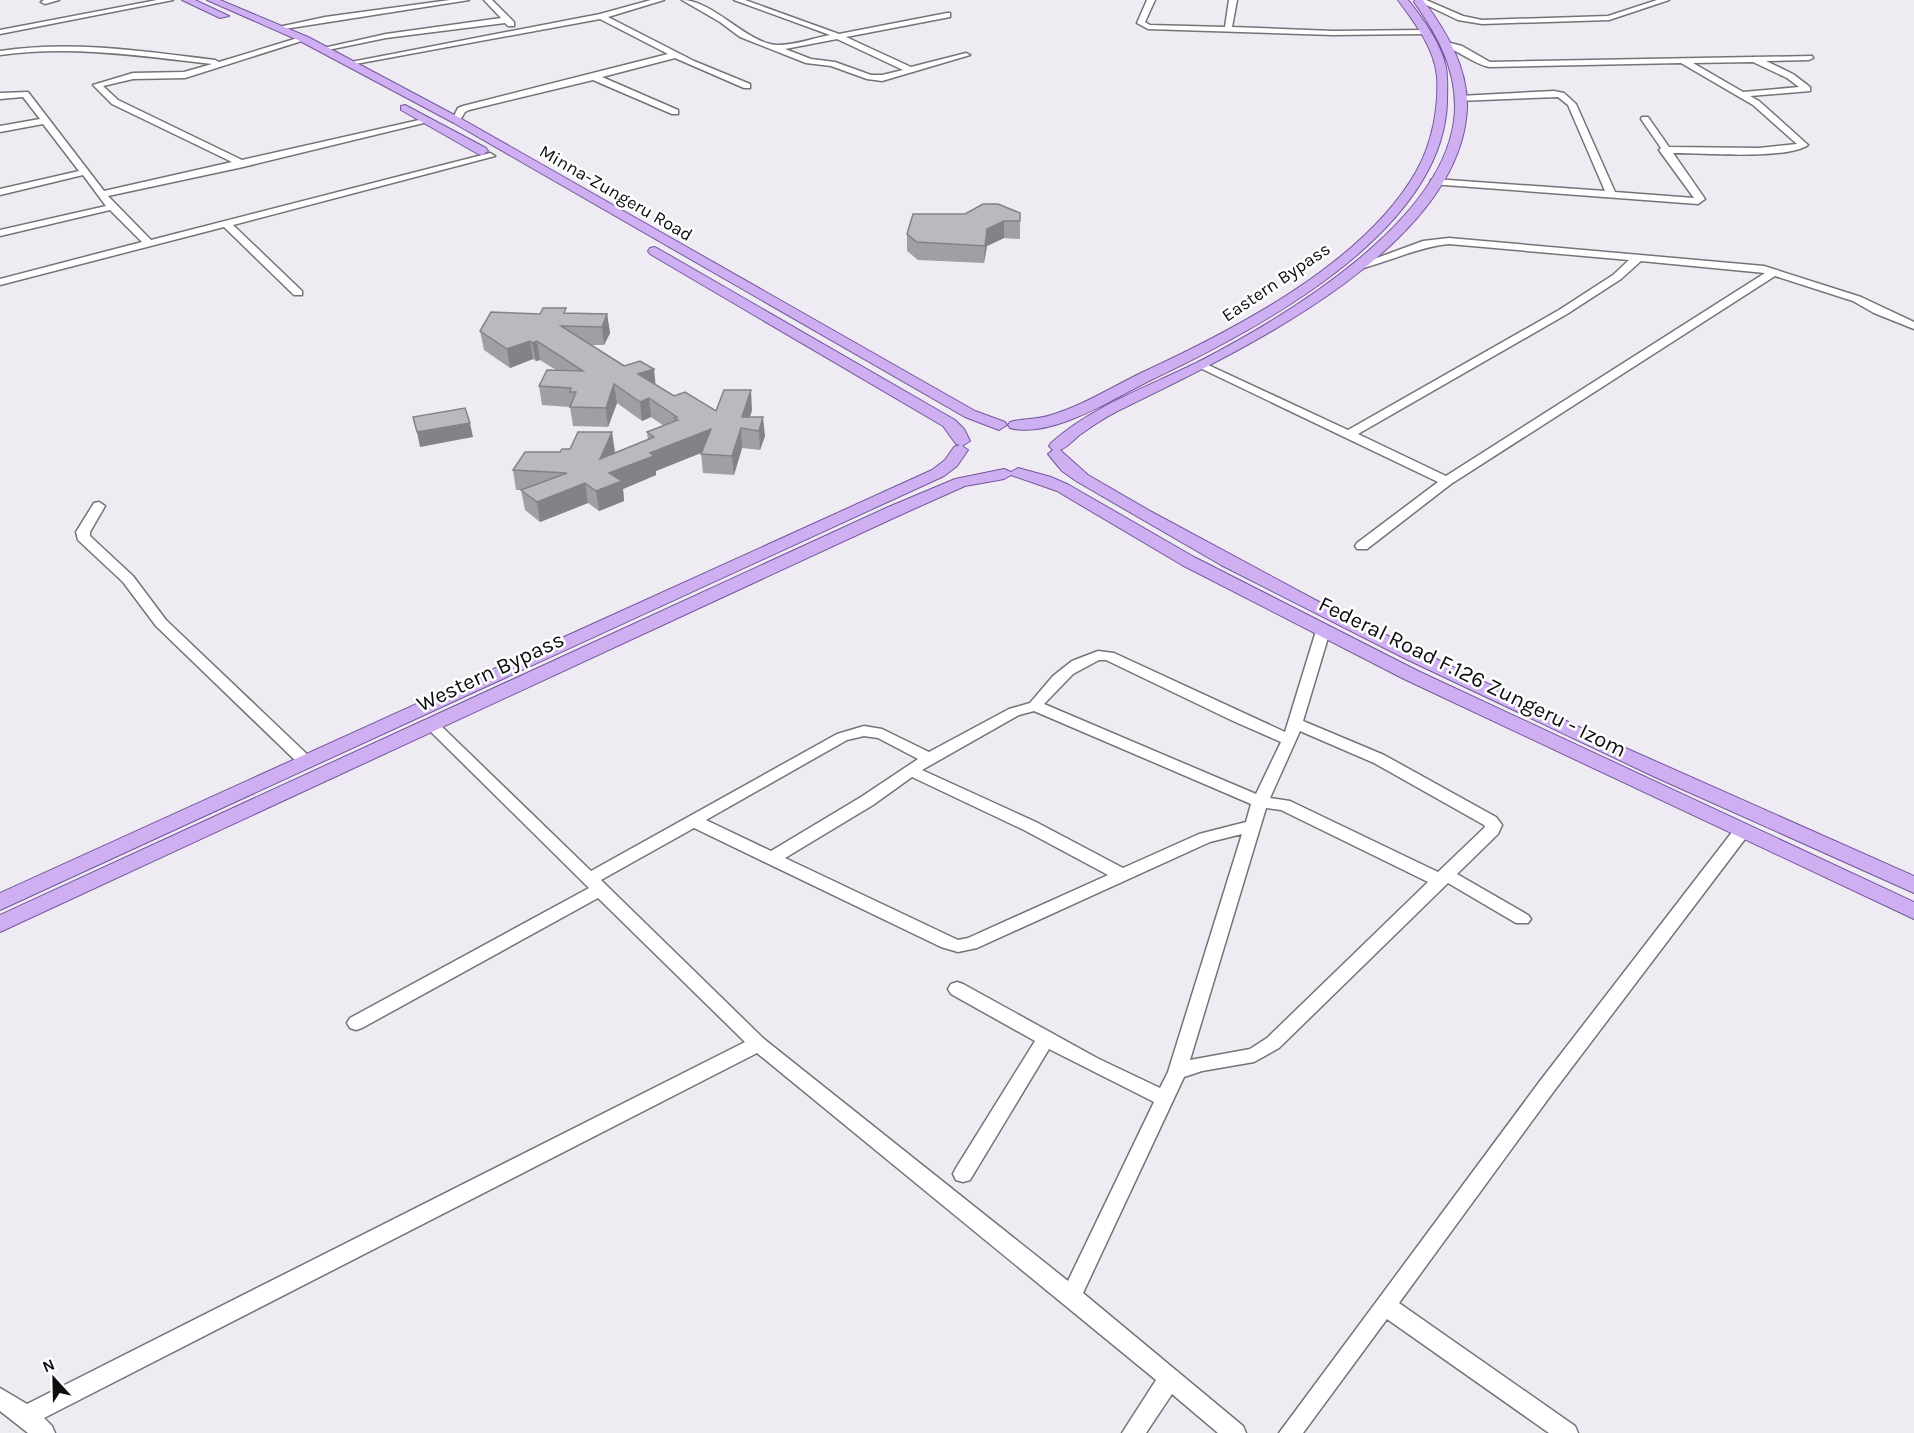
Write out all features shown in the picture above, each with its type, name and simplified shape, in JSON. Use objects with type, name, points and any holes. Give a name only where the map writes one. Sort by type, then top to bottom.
[{"type":"main road","points":[[187,0],[288,43],[495,159]]},
{"type":"main road","name":"Minna-Zungeru Road","points":[[212,0],[303,39],[456,120],[970,414],[999,425]]},
{"type":"main road","name":"Eastern Bypass","points":[[1016,424],[1054,420],[1226,338],[1288,301],[1342,261],[1384,222],[1404,200],[1429,163],[1438,138],[1444,108],[1442,75],[1438,60],[1424,32],[1403,0]]},
{"type":"main road","name":"Eastern Bypass","points":[[1056,450],[1082,424],[1202,366],[1305,306],[1360,266],[1406,221],[1445,165],[1461,110],[1458,76],[1446,43],[1436,23],[1419,0]]},
{"type":"main road","points":[[589,214],[607,208]]},
{"type":"main road","name":"Minna-Zungeru Road","points":[[647,247],[950,423],[958,432],[961,445]]},
{"type":"main road","name":"Federal Road F.126 Zungeru - Izom","points":[[1914,885],[1524,709],[1246,572],[1082,478],[1068,468],[1056,450],[1052,439],[1043,432],[1016,424],[999,425],[977,430],[961,445],[964,458],[973,466],[1045,480],[1188,561],[1323,631],[1509,723],[1914,911]]},
{"type":"main road","name":"Western Bypass","points":[[0,903],[938,473],[951,463],[961,445]]},
{"type":"main road","points":[[1011,474],[1043,466],[1056,450]]},
{"type":"main road","name":"Western Bypass","points":[[0,924],[901,508],[961,482],[1011,474]]},
{"type":"main road","points":[[1509,723],[1524,709]]},
{"type":"street","points":[[45,2],[55,0]]},
{"type":"street","points":[[0,32],[169,0]]},
{"type":"street","points":[[278,28],[332,17],[465,0]]},
{"type":"street","points":[[488,0],[519,33]]},
{"type":"street","points":[[350,63],[519,33],[601,16],[660,0]]},
{"type":"street","points":[[686,0],[723,20],[743,35],[808,60],[832,64],[875,79],[966,55]]},
{"type":"street","points":[[738,0],[837,35],[910,70]]},
{"type":"street","points":[[1152,0],[1141,23],[1144,26],[1333,33],[1424,32]]},
{"type":"street","points":[[1228,30],[1233,0]]},
{"type":"street","points":[[1419,0],[1461,18],[1482,22],[1609,18],[1665,0]]},
{"type":"street","points":[[777,48],[947,15]]},
{"type":"street","points":[[601,16],[675,55],[747,86]]},
{"type":"street","points":[[322,49],[386,36],[507,20]]},
{"type":"street","points":[[243,164],[115,102],[96,86],[103,82],[133,76],[179,76],[303,39]]},
{"type":"street","points":[[1446,43],[1460,48],[1480,62],[1489,65],[1809,58]]},
{"type":"street","points":[[0,53],[29,48],[79,48],[222,63]]},
{"type":"street","points":[[456,120],[461,110],[466,108],[675,55]]},
{"type":"street","points":[[1744,94],[1807,89],[1790,76],[1752,59]]},
{"type":"street","points":[[1664,150],[1754,151],[1802,148],[1803,146],[1763,108],[1744,94],[1682,60]]},
{"type":"street","points":[[594,77],[675,112]]},
{"type":"street","points":[[0,96],[25,94],[112,207],[150,245]]},
{"type":"street","points":[[1460,99],[1554,94],[1566,98],[1572,104],[1611,194]]},
{"type":"street","points":[[1434,182],[1698,201],[1700,199],[1664,150],[1645,119]]},
{"type":"street","points":[[0,129],[45,121]]},
{"type":"street","points":[[103,194],[428,121]]},
{"type":"street","points":[[0,282],[495,159]]},
{"type":"street","points":[[0,192],[85,172]]},
{"type":"street","points":[[0,232],[112,207]]},
{"type":"street","points":[[227,225],[298,293]]},
{"type":"street","points":[[1360,266],[1399,255],[1427,243],[1449,241],[1751,266],[1857,299],[1878,311],[1914,326]]},
{"type":"street","points":[[1347,435],[1563,312],[1617,277],[1639,257]]},
{"type":"street","points":[[1362,546],[1447,481],[1774,272]]},
{"type":"street","points":[[1202,366],[1447,481]]},
{"type":"street","points":[[99,506],[83,532],[83,537],[128,579],[161,623],[306,762]]},
{"type":"street","points":[[1071,1296],[1177,1072],[1252,826],[1260,802],[1292,732],[1323,631]]},
{"type":"street","points":[[771,859],[867,801],[929,758],[1014,712],[1035,706],[1055,684],[1086,658],[1102,654],[1238,718],[1379,759],[1494,825],[1492,830],[1273,1043],[1254,1055],[1177,1072]]},
{"type":"street","points":[[1035,706],[1260,802],[1284,805],[1442,877],[1522,919]]},
{"type":"street","points":[[432,725],[758,1044],[1071,1296],[1235,1433]]},
{"type":"street","points":[[356,1023],[596,884],[692,820],[842,737],[874,731],[929,758]]},
{"type":"street","points":[[910,771],[1030,826],[1124,876]]},
{"type":"street","points":[[692,820],[947,943],[958,946],[971,944],[1205,838],[1252,826]]},
{"type":"street","points":[[1290,1433],[1547,1086],[1742,831]]},
{"type":"street","points":[[957,989],[1046,1039],[1164,1098]]},
{"type":"street","points":[[963,1174],[1046,1039]]},
{"type":"street","points":[[26,1416],[758,1044]]},
{"type":"street","points":[[1386,1306],[1567,1433]]},
{"type":"street","points":[[1133,1433],[1170,1378]]},
{"type":"street","points":[[0,1398],[26,1416],[44,1433]]},
{"type":"building","points":[[983,204],[998,204],[1020,213],[1020,221],[1004,221],[987,229],[985,246],[917,242],[907,234],[913,214],[965,214]]},
{"type":"building","points":[[543,308],[566,308],[564,313],[607,314],[602,327],[561,326],[624,366],[640,361],[654,369],[638,374],[674,396],[685,392],[716,411],[724,390],[751,390],[742,417],[763,417],[759,431],[741,428],[732,456],[701,454],[711,429],[650,453],[654,456],[609,473],[622,481],[596,491],[585,483],[537,502],[521,490],[567,473],[513,470],[525,452],[560,452],[562,449],[570,449],[578,432],[612,432],[600,459],[654,437],[647,432],[678,420],[649,398],[640,402],[614,384],[606,408],[570,407],[576,392],[570,392],[571,388],[539,386],[547,370],[583,371],[537,341],[532,343],[530,341],[507,349],[480,331],[491,312],[540,314]]},
{"type":"building","points":[[465,408],[470,423],[417,432],[413,417]]}]
